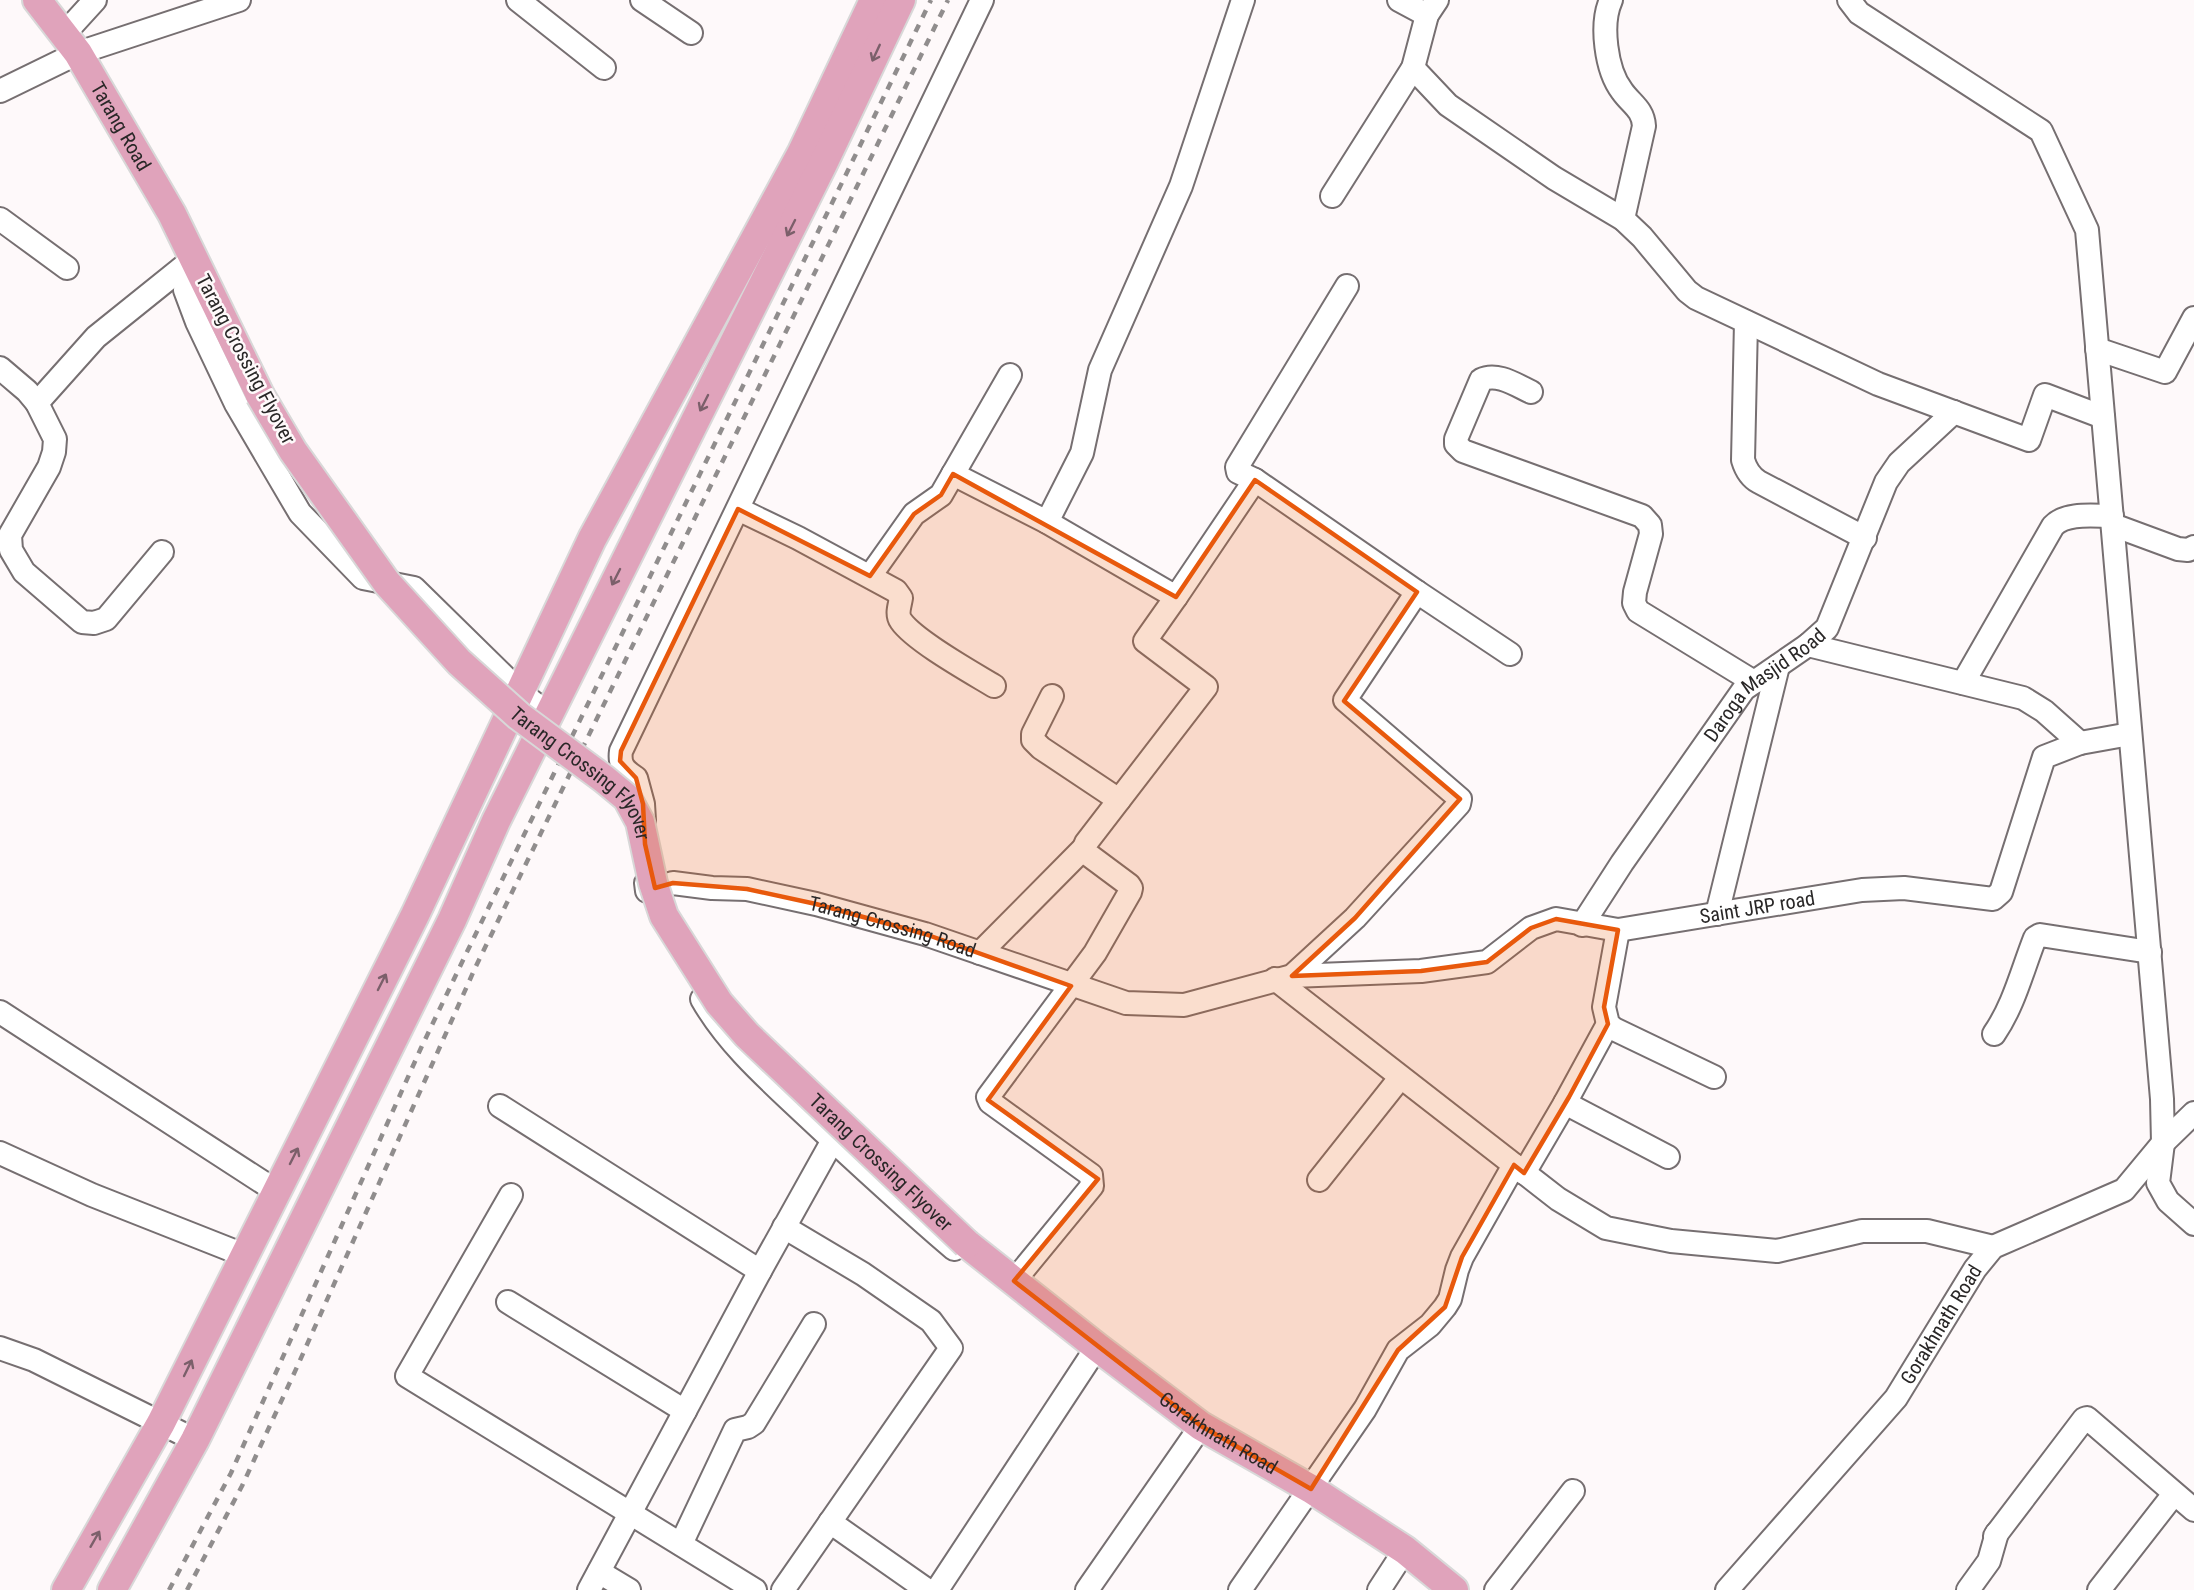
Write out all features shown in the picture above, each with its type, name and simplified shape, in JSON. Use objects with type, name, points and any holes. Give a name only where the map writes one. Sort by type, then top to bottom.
[{"type":"main road","name":"Tarang Road","points":[[38,0],[71,44],[172,214],[199,271]]},
{"type":"main road","points":[[66,1590],[161,1423],[416,915],[592,539],[801,154],[874,0]]},
{"type":"main road","points":[[112,1590],[195,1440],[452,920],[496,821],[901,0]]},
{"type":"main road","name":"Tarang Crossing Flyover","points":[[199,271],[260,395],[293,451],[387,583],[459,662],[510,708],[627,798],[640,822],[653,883],[664,916],[719,1002],[747,1035],[967,1244],[992,1263]]},
{"type":"main road","name":"Gorakhnath Road","points":[[992,1263],[1201,1426],[1311,1489],[1405,1550],[1454,1590]]},
{"type":"street","points":[[71,44],[95,0]]},
{"type":"street","points":[[0,92],[71,44],[238,0]]},
{"type":"street","points":[[518,0],[604,68]]},
{"type":"street","points":[[642,0],[691,33]]},
{"type":"street","points":[[982,0],[621,751],[620,762],[625,771],[636,778],[643,804],[646,891],[662,929],[711,1016],[751,1063],[961,1256],[992,1263]]},
{"type":"street","points":[[1047,522],[1082,453],[1100,370],[1181,186],[1243,0]]},
{"type":"street","points":[[1332,196],[1413,68],[1432,7],[1399,0]]},
{"type":"street","points":[[1611,0],[1605,25],[1609,63],[1622,92],[1641,111],[1644,126],[1623,219]]},
{"type":"street","points":[[1849,0],[1859,13],[2041,131],[2087,230],[2162,1099],[2163,1143],[2158,1182],[2169,1201],[2194,1224]]},
{"type":"street","points":[[1413,68],[1448,105],[1554,178],[1623,219],[1642,237],[1687,291],[1696,298],[1878,384],[2029,440],[2045,395],[2103,417]]},
{"type":"street","points":[[0,219],[68,268]]},
{"type":"street","points":[[199,271],[185,290],[197,322],[236,404],[300,513],[363,578],[414,588],[520,692],[549,714]]},
{"type":"street","points":[[36,403],[96,337],[199,271]]},
{"type":"street","points":[[1347,286],[1237,464],[1238,472],[1255,480],[1510,654]]},
{"type":"street","points":[[2097,349],[2165,372],[2194,318]]},
{"type":"street","points":[[1746,322],[1743,460],[1746,469],[1759,483],[1864,538]]},
{"type":"street","points":[[0,368],[27,391],[55,439],[54,452],[49,466],[10,535],[11,550],[24,572],[82,621],[94,623],[106,619],[162,552]]},
{"type":"street","points":[[870,576],[914,514],[941,495],[1010,375]]},
{"type":"street","points":[[1531,392],[1498,378],[1488,376],[1481,380],[1456,439],[1456,444],[1463,451],[1642,516],[1650,525],[1651,534],[1635,592],[1634,603],[1638,611],[1754,682]]},
{"type":"street","name":"Daroga Masjid Road","points":[[1582,925],[1744,689],[1808,645],[1827,628],[1892,471],[1953,412]]},
{"type":"street","points":[[953,474],[1047,522],[1176,597]]},
{"type":"street","points":[[980,953],[1084,848],[1206,687],[1145,641],[1255,480]]},
{"type":"street","points":[[738,509],[870,576],[900,594],[898,613],[900,620],[911,631],[994,686]]},
{"type":"street","points":[[1963,683],[2053,526],[2059,520],[2068,517],[2112,520],[2178,549],[2192,550]]},
{"type":"street","points":[[1417,592],[1345,700],[1458,795],[1459,804],[1355,918],[1284,977],[1400,1078],[1558,1199],[1606,1228],[1671,1241],[1777,1251],[1862,1231],[1927,1231],[1993,1247]]},
{"type":"street","points":[[1808,645],[2023,698],[2035,704],[2080,743]]},
{"type":"street","points":[[1717,914],[1778,666]]},
{"type":"street","points":[[1052,696],[1032,734],[1033,740],[1041,748],[1119,800]]},
{"type":"street","name":"Saint JRP road","points":[[1284,977],[1420,971],[1487,962],[1531,928],[1556,919],[1618,930],[1862,890],[1904,888],[1993,899],[2001,892],[2044,757],[2080,743],[2130,734]]},
{"type":"street","points":[[1014,1281],[1092,1186],[1093,1181],[1091,1175],[990,1102],[988,1097],[1095,953],[1131,888],[1086,853],[1084,848]]},
{"type":"street","name":"Tarang Crossing Road","points":[[646,891],[673,883],[712,888],[747,889],[816,904],[926,934],[1126,1004],[1184,1005],[1284,977]]},
{"type":"street","points":[[1618,930],[1604,1007],[1608,1024],[1714,1077]]},
{"type":"street","points":[[1994,1034],[2004,1020],[2016,993],[2022,970],[2035,938],[2040,935],[2150,952]]},
{"type":"street","points":[[0,1012],[276,1191]]},
{"type":"street","points":[[1240,1590],[1365,1409],[1398,1350],[1430,1325],[1446,1307],[1462,1257],[1565,1103],[1608,1024]]},
{"type":"street","points":[[1319,1180],[1400,1078]]},
{"type":"street","points":[[1565,1103],[1668,1157]]},
{"type":"street","points":[[500,1106],[760,1271]]},
{"type":"street","name":"Gorakhnath Road","points":[[1727,1590],[1896,1398],[1975,1269],[1993,1247],[2124,1190],[2163,1143],[2194,1113]]},
{"type":"street","points":[[628,1590],[594,1581],[833,1140]]},
{"type":"street","points":[[0,1153],[92,1195],[244,1255]]},
{"type":"street","points":[[511,1195],[407,1376],[755,1590]]},
{"type":"street","points":[[783,1590],[951,1348],[931,1321],[863,1274],[784,1227]]},
{"type":"street","points":[[508,1302],[686,1411]]},
{"type":"street","points":[[681,1544],[735,1430],[754,1423],[814,1324]]},
{"type":"street","points":[[937,1590],[1097,1347]]},
{"type":"street","points":[[0,1348],[34,1360],[195,1440]]},
{"type":"street","points":[[1968,1590],[1989,1561],[1996,1534],[2086,1418],[2188,1503],[2098,1590]]},
{"type":"street","points":[[1087,1590],[1201,1426]]},
{"type":"street","points":[[1496,1590],[1573,1491]]},
{"type":"street","points":[[830,1522],[927,1590]]},
{"type":"street","points":[[1379,1590],[1405,1550]]},
{"type":"highlighted area","points":[[953,474],[1176,597],[1255,480],[1417,592],[1344,701],[1460,799],[1355,918],[1292,976],[1421,971],[1487,962],[1531,928],[1556,919],[1618,930],[1604,1007],[1608,1024],[1569,1097],[1524,1173],[1514,1165],[1462,1257],[1445,1307],[1398,1350],[1311,1489],[1201,1426],[1014,1281],[1098,1179],[988,1100],[1071,986],[925,934],[816,904],[747,889],[673,883],[655,888],[645,844],[643,804],[636,778],[620,761],[621,751],[738,509],[870,576],[914,514],[941,495]]},
{"type":"railway","points":[[169,1590],[231,1473],[421,1048],[465,956],[931,0]]},
{"type":"railway","points":[[187,1590],[242,1486],[476,966],[948,0]]}]
